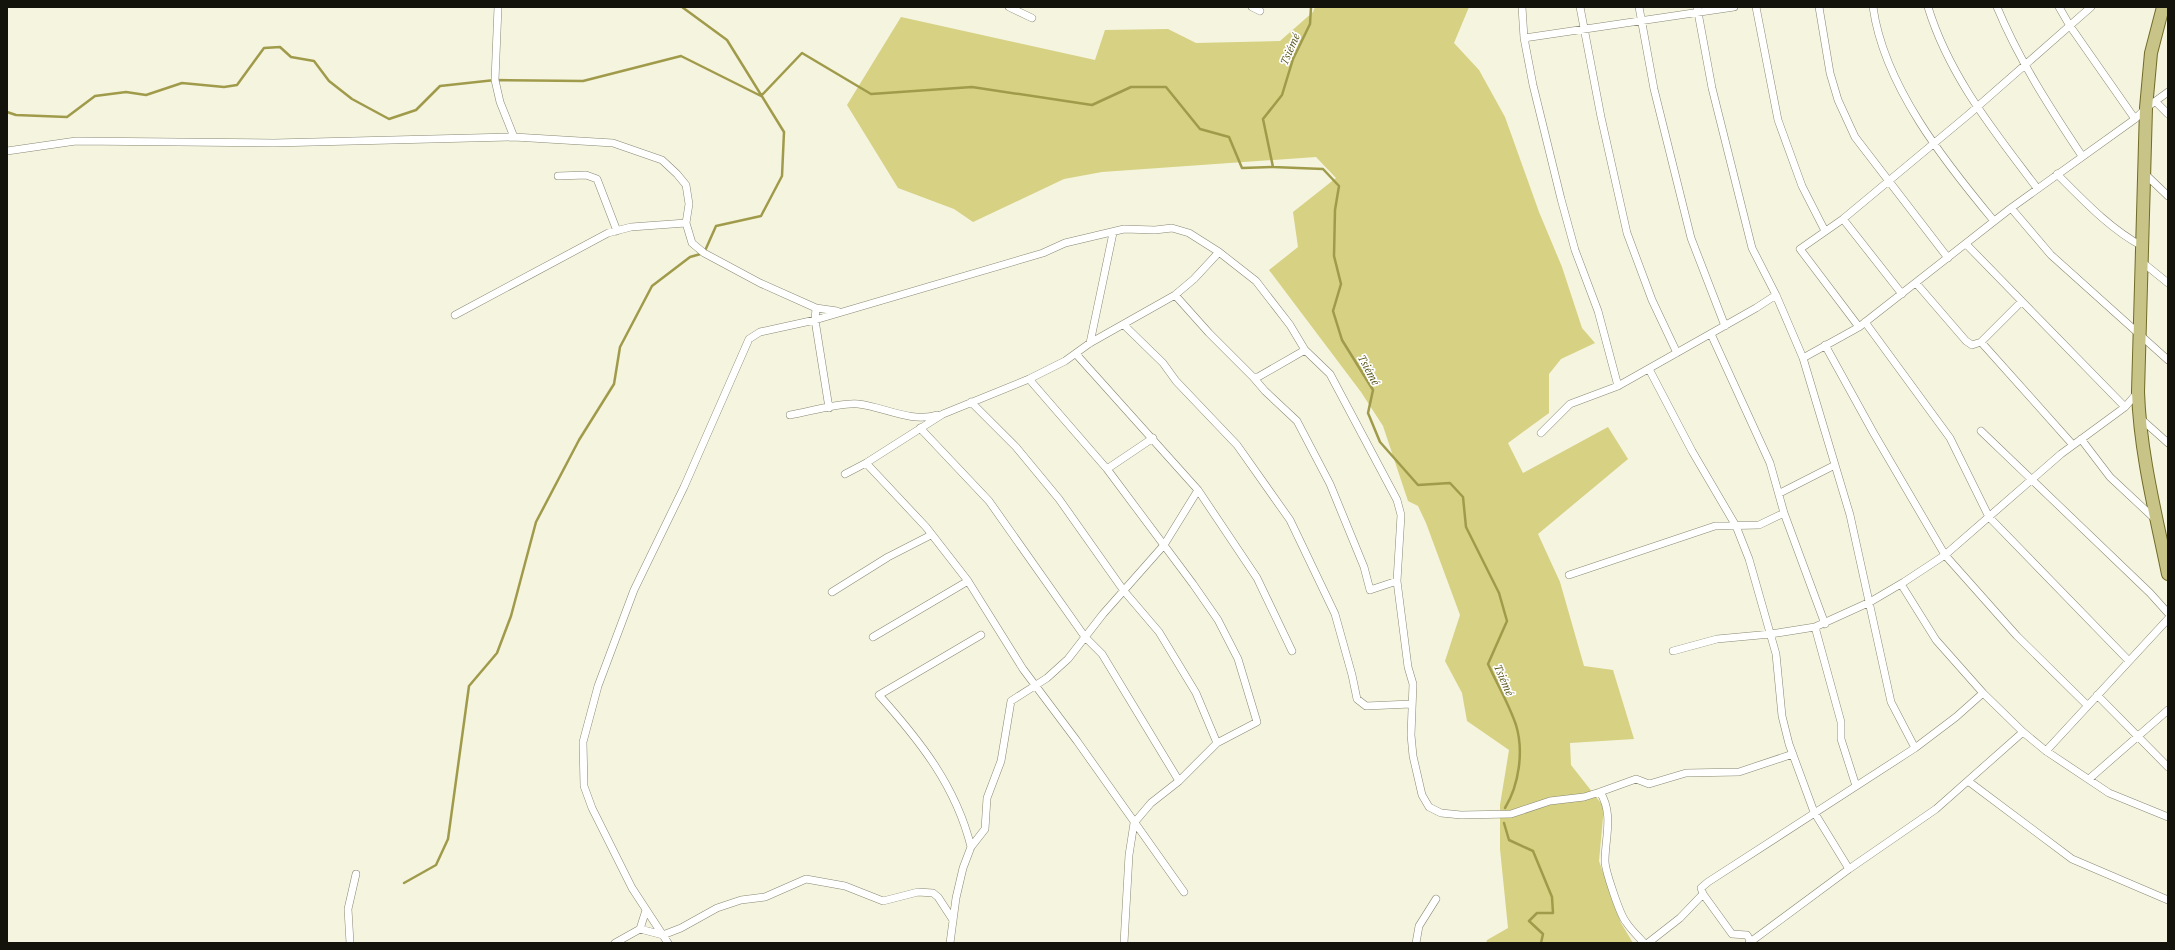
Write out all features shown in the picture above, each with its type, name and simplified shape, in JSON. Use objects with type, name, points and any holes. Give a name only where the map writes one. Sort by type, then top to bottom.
[{"type":"main road","points":[[2163,7],[2151,53],[2151,105],[2144,173],[2138,392],[2139,418],[2168,574]]},
{"type":"street","points":[[498,7],[495,80],[500,102],[514,137]]},
{"type":"street","points":[[1009,7],[1032,18]]},
{"type":"street","points":[[1252,7],[1260,11]]},
{"type":"street","points":[[1522,7],[1524,38],[1533,85],[1561,199],[1575,250],[1598,311],[1618,386]]},
{"type":"street","points":[[1580,7],[1583,29],[1627,233],[1652,300],[1676,353]]},
{"type":"street","points":[[1639,7],[1654,89],[1691,238],[1725,326]]},
{"type":"street","points":[[1524,38],[1641,21],[1697,10],[1734,7]]},
{"type":"street","points":[[1756,7],[1778,120],[1802,186],[1825,231]]},
{"type":"street","points":[[1819,7],[1830,73],[1838,100],[1855,137],[1948,258]]},
{"type":"street","points":[[1873,7],[1880,40],[1887,58],[1911,107],[1933,143],[1994,221]]},
{"type":"street","points":[[1928,7],[1940,42],[1977,107],[2038,188]]},
{"type":"street","points":[[1997,7],[2012,41],[2025,65],[2057,119],[2082,156]]},
{"type":"street","points":[[2059,7],[2070,26],[2135,119]]},
{"type":"street","points":[[2091,7],[1977,107],[1888,180],[1844,219],[1800,249],[1862,325],[1950,438],[1989,517],[2129,661]]},
{"type":"street","points":[[1697,10],[1712,88],[1752,248],[1776,295],[1803,358],[1850,515],[1891,702],[1915,748]]},
{"type":"street","points":[[1803,358],[1862,325],[2011,208],[2135,119],[2168,92]]},
{"type":"street","points":[[2151,105],[2168,114]]},
{"type":"street","points":[[7,151],[76,141],[274,143],[514,137],[614,142],[653,155],[669,165],[686,185],[689,204],[686,223],[692,243],[704,253],[760,283],[816,308],[839,312]]},
{"type":"street","points":[[2144,173],[2168,196]]},
{"type":"street","points":[[2057,174],[2088,205],[2131,240],[2142,246]]},
{"type":"street","points":[[558,176],[586,175],[597,179],[617,231]]},
{"type":"street","points":[[2011,208],[2051,255],[2168,360]]},
{"type":"street","points":[[1844,219],[1902,294]]},
{"type":"street","points":[[456,316],[598,237],[631,228],[686,223]]},
{"type":"street","points":[[668,943],[632,888],[592,808],[584,786],[583,742],[585,728],[598,686],[634,590],[684,487],[750,339],[760,332],[815,320],[942,284],[1006,262],[1043,253],[1065,244],[1124,229],[1155,230],[1172,228],[1189,233],[1219,252],[1256,281],[1290,324],[1304,350],[1330,374],[1397,500],[1401,515],[1397,581],[1408,668],[1413,684],[1411,704],[1411,735],[1418,783],[1422,795],[1429,807],[1441,813],[1461,815],[1511,814],[1550,801],[1600,792],[1636,779],[1649,784],[1686,773],[1739,772],[1793,754]]},
{"type":"street","points":[[1090,343],[1113,233]]},
{"type":"street","points":[[1966,244],[2125,407]]},
{"type":"street","points":[[790,415],[858,404],[910,417],[930,418],[943,414],[1029,379],[1076,354],[1090,343],[1175,296],[1194,279],[1219,252]]},
{"type":"street","points":[[2142,262],[2168,283]]},
{"type":"street","points":[[1916,283],[1969,344],[1975,345],[1981,342],[2021,302]]},
{"type":"street","points":[[1541,433],[1570,404],[1618,386],[1725,326],[1776,295]]},
{"type":"street","points":[[1175,296],[1209,333],[1253,376],[1265,391],[1297,421],[1330,484],[1364,567],[1370,590],[1397,581]]},
{"type":"street","points":[[816,308],[815,320],[829,408]]},
{"type":"street","points":[[1124,325],[1163,363],[1176,381],[1237,445],[1290,520],[1335,614],[1357,698],[1366,706],[1411,704]]},
{"type":"street","points":[[1711,334],[1770,463],[1780,494],[1784,514],[1825,624]]},
{"type":"street","points":[[1981,342],[2073,445]]},
{"type":"street","points":[[1825,345],[1873,432],[1945,555],[2017,636],[2087,705]]},
{"type":"street","points":[[1253,376],[1258,377],[1304,350]]},
{"type":"street","points":[[1076,354],[1153,438],[1198,490],[1257,578],[1292,651]]},
{"type":"street","points":[[1649,369],[1692,451],[1736,526],[1749,559],[1771,634],[1776,654],[1782,716],[1793,754],[1814,812],[1849,869]]},
{"type":"street","points":[[1029,379],[1107,469],[1218,620],[1238,659],[1257,722],[1218,743],[1179,781],[1151,803],[1134,823],[1129,855],[1124,943]]},
{"type":"street","points":[[1673,651],[1717,639],[1771,634],[1815,627],[1825,624],[1870,602],[1901,584],[1945,555],[2073,445],[2125,407],[2138,392]]},
{"type":"street","points":[[971,402],[1016,447],[1059,499],[1077,528],[1124,591],[1159,632],[1196,694],[1218,743]]},
{"type":"street","points":[[845,474],[866,463],[943,414]]},
{"type":"street","points":[[2139,418],[2168,443]]},
{"type":"street","points":[[920,428],[989,502],[1085,637],[1102,654],[1179,781]]},
{"type":"street","points":[[1981,431],[2168,613]]},
{"type":"street","points":[[1107,469],[1153,438]]},
{"type":"street","points":[[2081,439],[2110,477],[2157,521]]},
{"type":"street","points":[[866,463],[932,534],[968,580],[1023,669],[1184,892]]},
{"type":"street","points":[[1780,494],[1835,465]]},
{"type":"street","points":[[950,943],[963,868],[972,847],[985,829],[987,798],[1002,761],[1011,701],[1036,685],[1068,659],[1164,545],[1198,490]]},
{"type":"street","points":[[1569,575],[1715,526],[1759,525],[1784,514]]},
{"type":"street","points":[[832,592],[888,557],[932,534]]},
{"type":"street","points":[[873,637],[968,580]]},
{"type":"street","points":[[1901,584],[1936,640],[1983,692],[2023,732],[2046,751],[2127,802],[2168,817]]},
{"type":"street","points":[[2046,751],[2087,705],[2168,620]]},
{"type":"street","points":[[1815,627],[1841,722],[1841,739],[1856,786]]},
{"type":"street","points":[[972,847],[946,781],[925,748],[879,695],[981,635]]},
{"type":"street","points":[[1983,692],[1956,717],[1915,748],[1814,812],[1701,888],[1703,894],[1732,934],[1747,935],[1750,942],[1849,869],[1936,809],[2023,732]]},
{"type":"street","points":[[2097,695],[2168,767]]},
{"type":"street","points":[[2089,779],[2136,736],[2168,710]]},
{"type":"street","points":[[1968,781],[2072,859],[2168,900]]},
{"type":"street","points":[[1600,792],[1606,802],[1608,816],[1605,864],[1625,922],[1644,943]]},
{"type":"street","points":[[350,943],[348,909],[356,874]]},
{"type":"street","points":[[640,929],[663,935],[681,928],[717,908],[741,900],[765,897],[800,880],[806,879],[846,886],[883,901],[918,892],[933,893],[938,896],[953,920]]},
{"type":"street","points":[[1648,943],[1680,918],[1703,894]]},
{"type":"street","points":[[1416,943],[1419,926],[1436,899]]},
{"type":"street","points":[[615,943],[640,929],[646,910]]},
{"type":"shaded area","points":[[1315,7],[1469,7],[1454,43],[1479,70],[1505,117],[1539,212],[1562,267],[1582,328],[1595,343],[1561,359],[1549,374],[1549,413],[1508,443],[1523,473],[1608,427],[1628,459],[1538,534],[1560,582],[1584,666],[1613,670],[1634,739],[1570,743],[1571,765],[1604,807],[1599,861],[1621,923],[1633,943],[1486,943],[1487,940],[1508,928],[1500,849],[1500,805],[1509,750],[1467,721],[1462,693],[1445,661],[1460,615],[1426,523],[1418,506],[1408,501],[1383,426],[1361,392],[1269,270],[1298,247],[1293,212],[1336,178],[1316,157],[1102,172],[1064,179],[973,222],[954,209],[898,188],[847,105],[901,17],[1095,60],[1105,30],[1168,29],[1196,43],[1280,41],[1313,12]]},
{"type":"waterway","points":[[404,883],[436,865],[448,839],[469,686],[497,653],[511,616],[536,522],[579,440],[614,384],[620,347],[652,286],[690,257],[704,253],[716,226],[761,216],[782,176],[784,132],[727,40],[682,7]]},
{"type":"waterway","name":"Tsiémé","points":[[1311,7],[1310,24],[1293,59],[1282,95],[1263,119],[1273,167],[1323,169],[1339,186],[1335,210],[1334,256],[1341,284],[1333,311],[1342,340],[1373,390],[1368,413],[1380,442],[1418,485],[1450,483],[1463,497],[1466,527],[1499,593],[1507,621],[1488,664],[1513,717],[1520,746],[1517,778],[1514,789],[1505,808]]},
{"type":"waterway","points":[[7,112],[16,115],[67,117],[95,96],[126,92],[146,95],[182,83],[224,87],[237,85],[264,48],[280,47],[291,57],[314,61],[329,81],[352,99],[389,119],[416,110],[440,86],[495,80],[583,81],[681,56],[761,96],[802,53],[871,94],[972,87],[1092,105],[1131,87],[1166,87],[1200,129],[1229,137],[1242,168],[1273,167]]},
{"type":"waterway","name":"Tsiémé","points":[[1504,823],[1509,840],[1533,851],[1552,897],[1553,913],[1537,913],[1529,921],[1543,934],[1541,943]]}]
